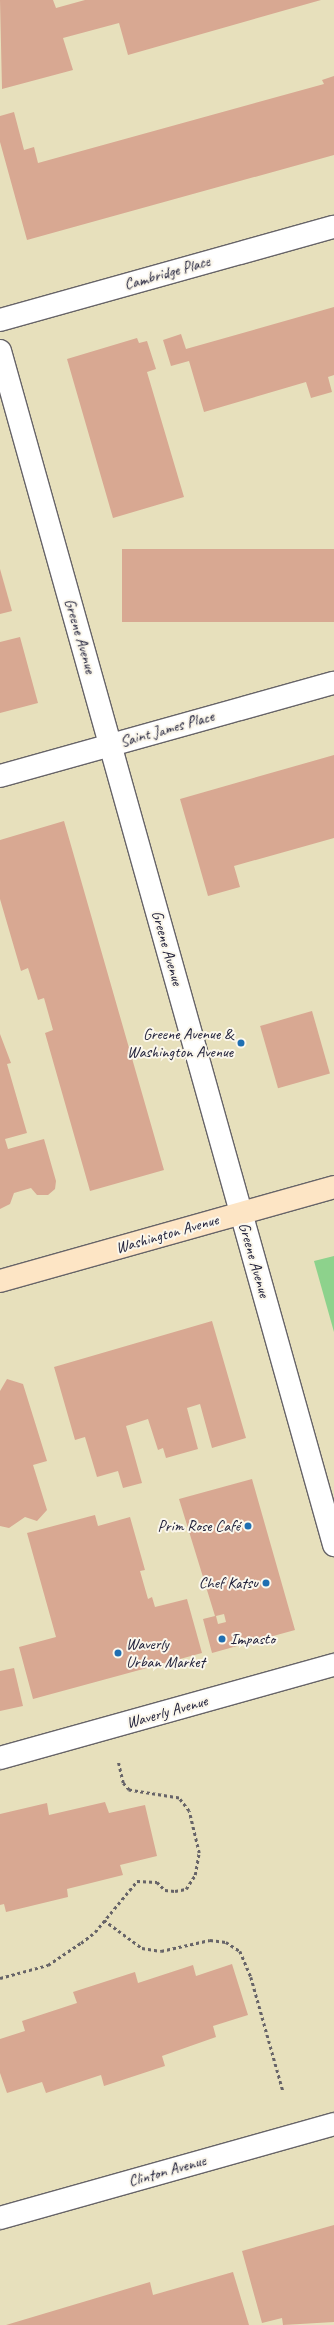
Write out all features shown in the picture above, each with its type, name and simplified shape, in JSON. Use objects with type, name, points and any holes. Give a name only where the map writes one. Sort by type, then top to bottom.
[{"type":"main road","name":"Washington Avenue","points":[[0,1281],[334,1187]]},
{"type":"street","name":"Cambridge Place","points":[[0,320],[334,227]]},
{"type":"street","name":"Greene Avenue","points":[[0,351],[334,1545]]},
{"type":"street","name":"Saint James Place","points":[[0,776],[334,683]]},
{"type":"street","name":"Waverly Avenue","points":[[0,1758],[334,1665]]},
{"type":"street","name":"Clinton Avenue","points":[[0,2218],[334,2124]]},
{"type":"path","points":[[0,1978],[48,1965],[95,1932],[137,1880],[157,1882],[165,1890],[186,1889],[195,1875],[199,1853],[189,1811],[179,1798],[129,1790],[123,1783],[118,1762]]},
{"type":"path","points":[[104,1920],[142,1948],[162,1951],[210,1940],[226,1942],[240,1952],[251,1978],[282,2091]]},
{"type":"green space","points":[[334,1256],[334,1332],[314,1261]]},
{"type":"building","points":[[0,0],[53,0],[56,8],[85,0],[321,0],[128,55],[119,23],[63,38],[73,70],[2,89]]},
{"type":"building","points":[[334,76],[334,155],[27,240],[0,142],[0,116],[14,112],[24,150],[34,147],[38,163],[324,84],[322,80]]},
{"type":"building","points":[[334,307],[334,375],[328,377],[332,392],[311,398],[306,382],[204,412],[189,361],[171,366],[163,340],[181,334],[186,349]]},
{"type":"building","points":[[137,338],[139,343],[147,341],[156,369],[147,372],[184,497],[113,518],[67,359]]},
{"type":"building","points":[[122,549],[334,549],[334,622],[122,622]]},
{"type":"building","points":[[0,569],[12,611],[0,614]]},
{"type":"building","points":[[20,637],[38,703],[0,713],[0,642]]},
{"type":"building","points":[[334,755],[334,838],[234,866],[240,887],[208,896],[180,799]]},
{"type":"building","points":[[64,821],[164,1170],[90,1191],[45,1033],[53,1030],[44,998],[38,1000],[28,968],[21,971],[0,899],[0,840]]},
{"type":"building","points":[[312,1011],[330,1073],[278,1088],[260,1026]]},
{"type":"building","points":[[0,1034],[11,1063],[7,1064],[27,1133],[5,1139],[8,1149],[44,1139],[56,1181],[55,1189],[48,1195],[37,1195],[31,1188],[14,1193],[10,1204],[0,1209]]},
{"type":"building","points":[[212,1321],[246,1438],[212,1448],[200,1404],[187,1408],[198,1449],[166,1458],[163,1448],[158,1450],[148,1419],[126,1426],[142,1483],[123,1488],[118,1471],[97,1477],[85,1437],[75,1440],[54,1367]]},
{"type":"building","points":[[7,1379],[23,1384],[47,1461],[33,1465],[47,1510],[37,1521],[25,1517],[9,1528],[0,1526],[0,1391]]},
{"type":"building","points":[[252,1479],[295,1630],[212,1653],[203,1619],[215,1616],[179,1499]],"holes":[[[224,1614],[226,1622],[218,1624],[216,1616]]]},
{"type":"building","points":[[95,1515],[98,1526],[130,1517],[145,1570],[140,1571],[148,1599],[152,1597],[155,1607],[187,1599],[202,1653],[33,1699],[19,1647],[56,1637],[27,1533]]},
{"type":"building","points":[[14,1668],[23,1706],[0,1711],[0,1671]]},
{"type":"building","points":[[105,1802],[109,1813],[145,1805],[157,1856],[120,1865],[123,1875],[67,1889],[68,1897],[6,1912],[4,1904],[0,1905],[0,1814],[47,1803],[49,1815]]},
{"type":"building","points":[[232,1964],[248,2015],[213,2026],[216,2037],[162,2056],[165,2066],[104,2086],[101,2075],[46,2093],[42,2082],[7,2093],[0,2073],[0,2039],[25,2031],[22,2021],[77,2003],[73,1992],[135,1972],[138,1983],[193,1965],[196,1976]]},
{"type":"building","points":[[334,2225],[334,2322],[283,2325],[282,2318],[262,2323],[242,2251]]},
{"type":"building","points":[[233,2272],[249,2325],[6,2325],[150,2282],[153,2295]]},
{"type":"place","name":"Greene Avenue & Washington Avenue","points":[[241,1043]]},
{"type":"place","name":"Prim Rose Café","points":[[248,1526]]},
{"type":"place","name":"Chef Katsu","points":[[266,1583]]},
{"type":"place","name":"Impasto","points":[[222,1639]]},
{"type":"place","name":"Waverly Urban Market","points":[[118,1653]]}]
